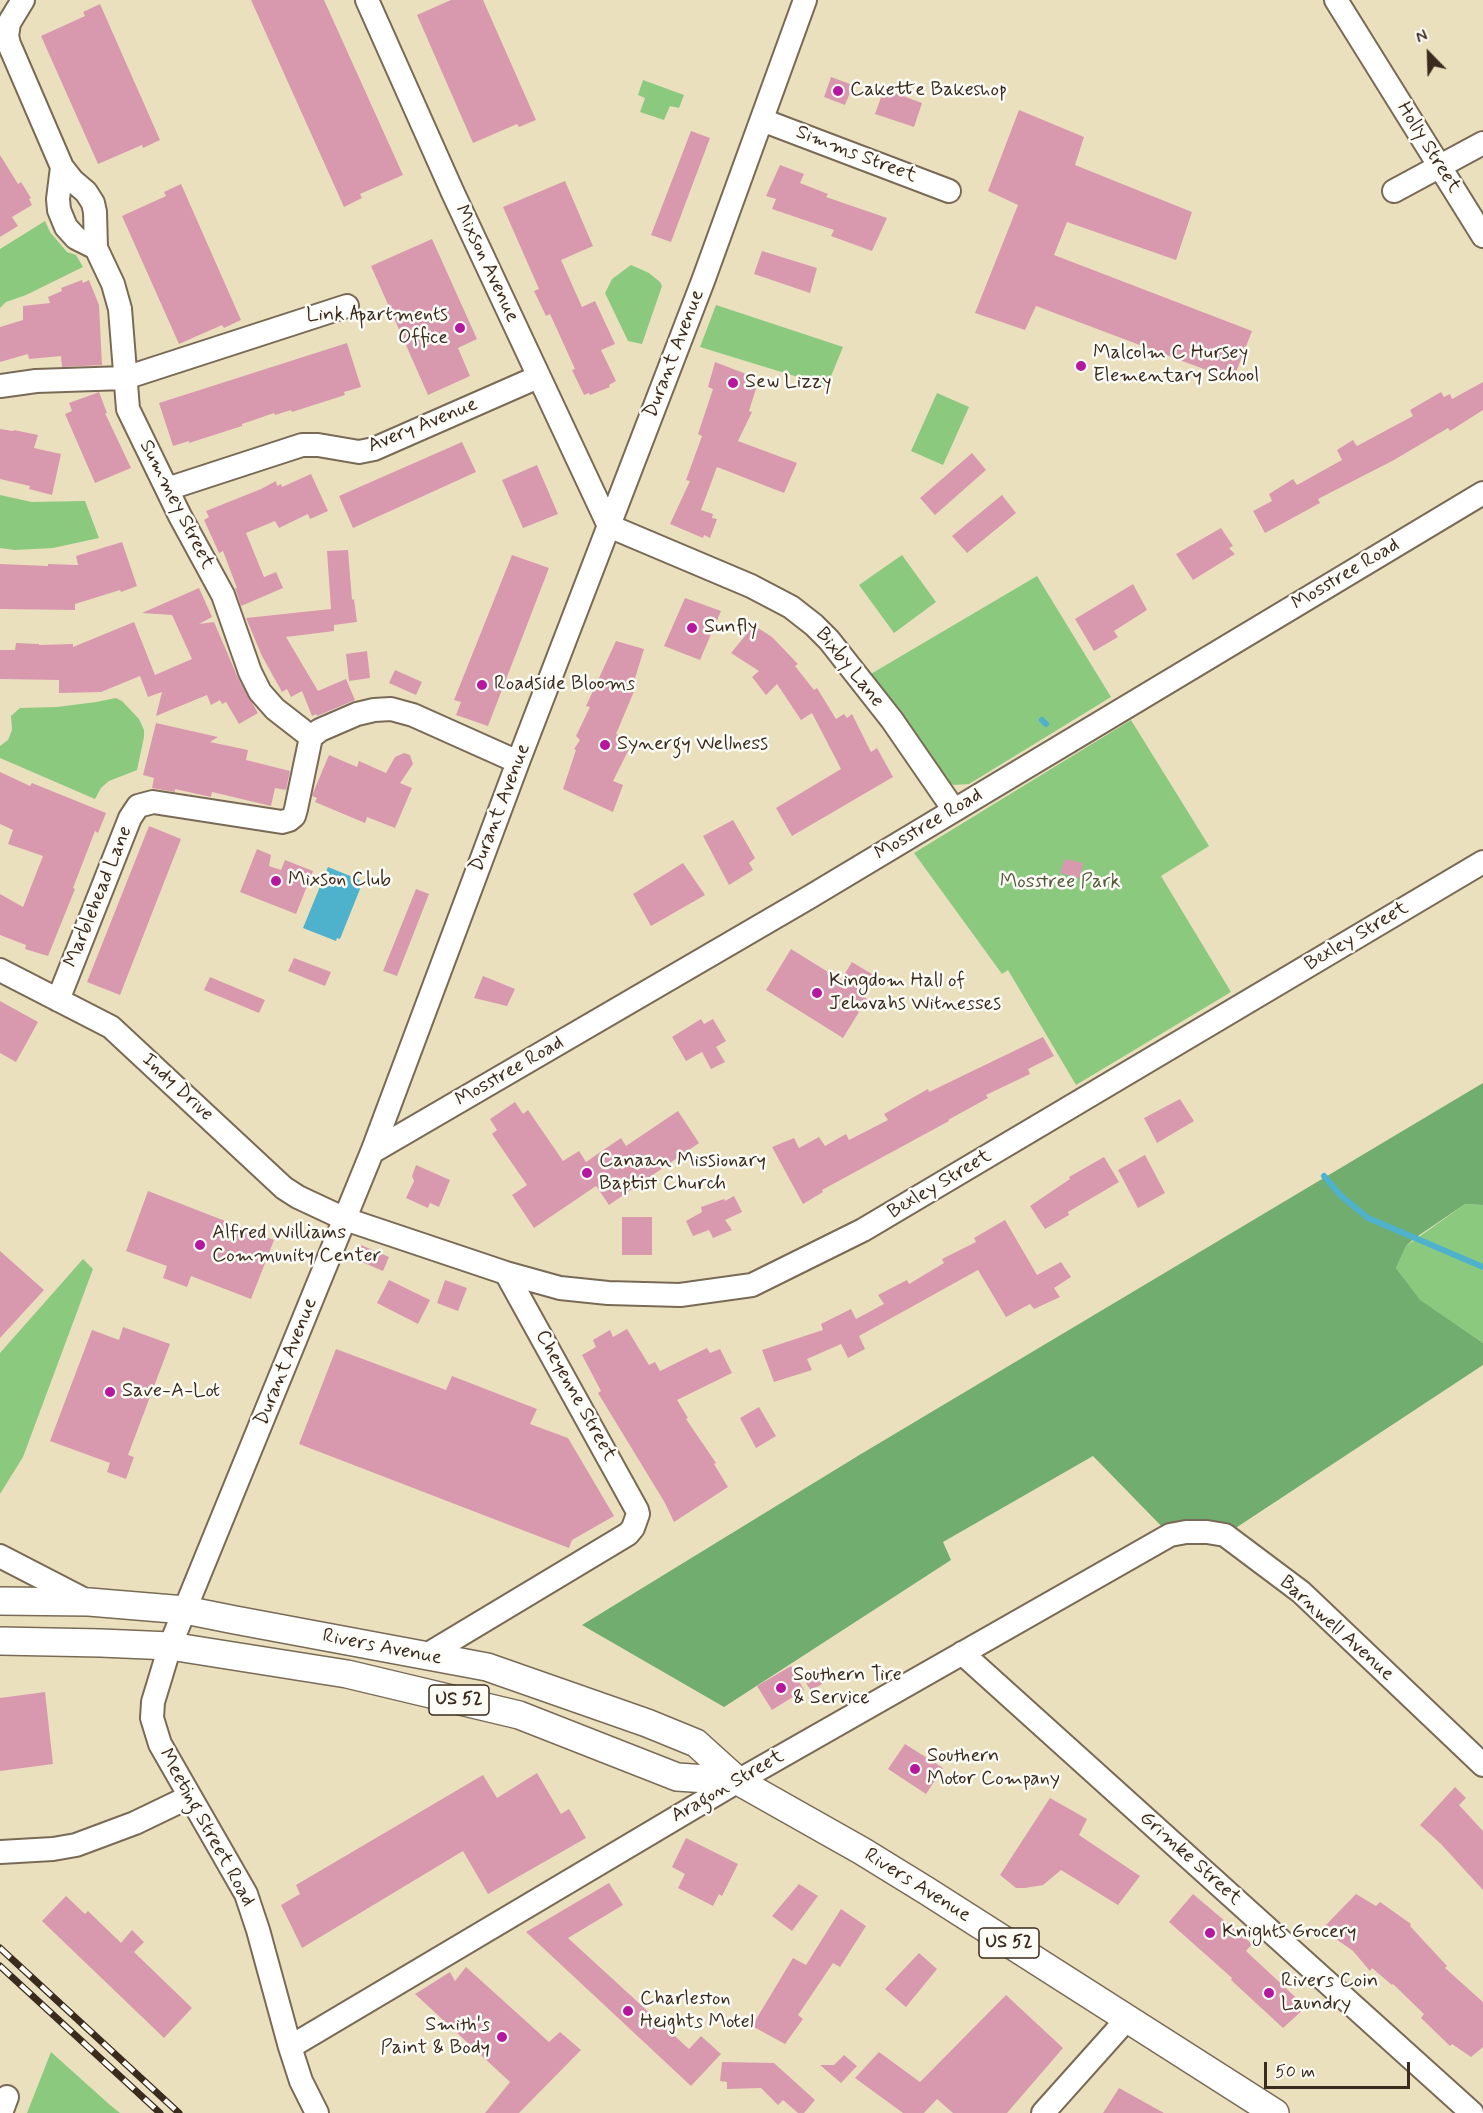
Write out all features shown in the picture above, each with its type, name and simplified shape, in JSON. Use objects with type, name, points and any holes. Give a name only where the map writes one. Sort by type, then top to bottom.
[{"type":"main road","name":"Rivers Avenue","points":[[0,1601],[89,1602],[185,1610],[486,1667],[647,1722],[696,1743],[738,1781],[862,1851],[1275,2113]]},
{"type":"main road","name":"Rivers Avenue","points":[[0,1641],[171,1646],[322,1669],[519,1715],[677,1777],[738,1781]]},
{"type":"street","name":"Summey Street","points":[[22,0],[4,30],[62,166],[73,181],[90,195],[95,212],[96,248],[119,303],[128,410],[223,595],[250,672],[260,692],[274,709],[311,737]]},
{"type":"street","name":"Mixson Avenue","points":[[367,0],[538,377],[609,526]]},
{"type":"street","name":"Durant Avenue","points":[[185,1610],[372,1152],[762,120],[804,0]]},
{"type":"street","name":"Holly Street","points":[[1335,0],[1483,236]]},
{"type":"street","name":"Simms Street","points":[[762,120],[949,190]]},
{"type":"street","points":[[1394,191],[1483,143]]},
{"type":"street","points":[[62,166],[58,200],[59,210],[66,227],[76,238],[96,248]]},
{"type":"street","points":[[0,386],[36,381],[125,378],[346,306]]},
{"type":"street","name":"Avery Avenue","points":[[167,489],[302,445],[318,445],[362,452],[374,449],[538,377]]},
{"type":"street","name":"Mosstree Road","points":[[372,1152],[774,917],[1483,493]]},
{"type":"street","name":"Bixby Lane","points":[[609,526],[762,591],[791,607],[814,625],[829,640],[892,720],[954,810]]},
{"type":"street","points":[[311,737],[320,730],[357,714],[391,709],[413,715],[518,762]]},
{"type":"street","name":"Marblehead Lane","points":[[58,1000],[130,818],[138,806],[153,802],[282,822],[290,820],[296,809],[311,737]]},
{"type":"street","name":"Bexley Street","points":[[345,1219],[506,1273],[560,1288],[655,1296],[680,1295],[752,1285],[863,1230],[1483,862]]},
{"type":"street","name":"Indy Drive","points":[[0,970],[105,1022],[291,1194],[345,1219]]},
{"type":"street","name":"Cheyenne Street","points":[[424,1656],[628,1534],[636,1521],[637,1509],[506,1273]]},
{"type":"street","name":"Barnwell Avenue","points":[[1170,1535],[1207,1532],[1224,1535],[1301,1593],[1483,1765]]},
{"type":"street","name":"Aragon Street","points":[[290,2047],[738,1781],[1170,1535]]},
{"type":"street","points":[[0,1556],[89,1602]]},
{"type":"street","name":"Meeting Street Road","points":[[185,1610],[153,1702],[152,1718],[160,1744],[246,1894],[290,2047],[317,2113]]},
{"type":"street","name":"Grimke Street","points":[[962,1653],[1472,2113]]},
{"type":"street","points":[[0,1852],[53,1849],[76,1845],[135,1823],[189,1797]]},
{"type":"street","points":[[1043,2113],[1128,2018]]},
{"type":"green space","points":[[643,80],[684,95],[679,108],[670,106],[664,120],[640,112],[645,98],[638,95]]},
{"type":"green space","points":[[45,221],[50,232],[67,252],[76,255],[83,267],[26,295],[6,302],[0,308],[0,249]]},
{"type":"green space","points":[[631,265],[649,273],[662,286],[642,344],[628,341],[605,293],[612,279]]},
{"type":"green space","points":[[716,305],[843,347],[827,386],[700,347]]},
{"type":"green space","points":[[937,393],[969,407],[943,465],[911,451]]},
{"type":"green space","points":[[0,495],[32,502],[85,501],[99,538],[53,548],[15,550],[0,548]]},
{"type":"green space","points":[[902,555],[936,602],[894,633],[859,585]]},
{"type":"green space","points":[[1037,576],[1111,697],[969,784],[954,785],[941,780],[869,675]]},
{"type":"green space","points":[[116,698],[122,701],[139,719],[144,730],[144,737],[137,770],[109,781],[101,788],[95,799],[0,758],[0,746],[8,740],[12,730],[11,716],[20,708],[57,707]]},
{"type":"green space","name":"Mosstree Park","points":[[1131,720],[1209,846],[1161,876],[1231,992],[1076,1085],[1008,970],[1002,974],[914,853]]},
{"type":"green space","points":[[1483,1083],[1483,1205],[1465,1204],[1415,1238],[1406,1246],[1396,1268],[1420,1300],[1483,1343],[1483,1365],[1225,1535],[1170,1535],[1093,1456],[943,1542],[951,1560],[724,1707],[582,1625],[861,1454]]},
{"type":"green space","points":[[1465,1204],[1483,1205],[1483,1343],[1419,1300],[1396,1268],[1406,1246]]},
{"type":"green space","points":[[83,1259],[93,1269],[23,1457],[0,1494],[0,1353]]},
{"type":"green space","points":[[51,2052],[110,2105],[120,2113],[27,2113]]},
{"type":"water","points":[[328,867],[360,880],[362,884],[340,939],[337,938],[336,941],[303,928]]},
{"type":"building","points":[[251,0],[324,0],[403,175],[360,194],[362,198],[344,207]]},
{"type":"building","points":[[451,0],[483,0],[536,120],[519,127],[517,124],[473,143],[417,15]]},
{"type":"building","points":[[100,4],[160,140],[143,148],[142,145],[98,164],[41,36],[85,16],[83,12]]},
{"type":"building","name":"Cakette Bakeshop","points":[[831,77],[853,85],[845,105],[824,97]]},
{"type":"building","points":[[884,89],[922,103],[914,127],[875,114]]},
{"type":"building","name":"Malcolm C Hursey Elementary School","points":[[1019,110],[1084,137],[1075,165],[1192,212],[1176,260],[1067,222],[1054,255],[1252,331],[1233,380],[1036,306],[1025,330],[975,313],[1018,205],[988,191]]},
{"type":"building","points":[[691,131],[710,138],[671,242],[651,235]]},
{"type":"building","points":[[0,155],[18,184],[21,182],[31,198],[29,199],[32,205],[12,217],[18,226],[0,237]]},
{"type":"building","points":[[780,165],[804,174],[800,183],[828,194],[826,197],[887,218],[872,251],[831,236],[834,230],[772,209],[776,199],[766,196]]},
{"type":"building","points":[[565,181],[593,246],[561,260],[582,307],[595,301],[615,344],[601,350],[616,381],[609,385],[610,387],[590,395],[589,393],[584,395],[550,314],[546,316],[534,291],[539,289],[503,207]]},
{"type":"building","points":[[181,184],[241,320],[224,328],[222,325],[179,344],[122,216],[166,196],[164,192]]},
{"type":"building","points":[[432,239],[477,339],[458,348],[470,376],[428,395],[371,266]]},
{"type":"building","points":[[762,251],[817,268],[810,293],[754,274]]},
{"type":"building","points":[[82,280],[83,283],[89,280],[99,305],[102,365],[62,367],[61,356],[29,359],[28,354],[0,362],[0,327],[23,320],[23,306],[50,303],[48,297],[62,291],[61,288]]},
{"type":"building","points":[[347,343],[361,387],[344,392],[345,395],[292,412],[291,410],[275,415],[274,413],[242,424],[242,426],[173,446],[159,403]]},
{"type":"building","points":[[715,362],[759,379],[749,411],[752,412],[738,441],[797,463],[784,493],[717,467],[701,510],[713,514],[712,518],[717,519],[710,538],[704,535],[703,538],[670,524],[690,481],[686,480],[702,436],[698,434],[713,389],[708,387]]},
{"type":"building","points":[[1483,382],[1483,410],[1450,431],[1448,428],[1394,460],[1318,499],[1320,503],[1265,533],[1253,511],[1272,501],[1269,494],[1293,479],[1297,485],[1342,460],[1337,450],[1353,440],[1357,446],[1413,416],[1410,410],[1441,392],[1444,397],[1450,394],[1452,399]]},
{"type":"building","points":[[99,392],[107,413],[105,413],[131,468],[95,483],[65,414],[72,411],[69,403]]},
{"type":"building","points":[[0,429],[38,435],[34,448],[61,454],[52,495],[29,489],[30,486],[0,479]]},
{"type":"building","points":[[462,442],[476,472],[353,528],[339,496]]},
{"type":"building","points":[[972,453],[986,470],[935,515],[920,498]]},
{"type":"building","points":[[537,465],[558,514],[523,528],[502,480]]},
{"type":"building","points":[[311,474],[328,511],[310,519],[308,514],[279,528],[275,521],[246,533],[264,577],[276,572],[283,588],[241,606],[223,551],[219,553],[204,520],[209,517],[206,511],[276,481],[277,486],[281,484],[282,487]]},
{"type":"building","points":[[1002,495],[1016,513],[967,553],[952,536]]},
{"type":"building","points":[[1221,528],[1233,546],[1229,548],[1235,554],[1193,580],[1176,554]]},
{"type":"building","points":[[122,542],[137,586],[75,604],[75,610],[0,609],[0,564],[78,565],[76,556]]},
{"type":"building","points":[[348,550],[352,600],[354,599],[357,622],[334,625],[334,631],[286,637],[318,691],[346,679],[355,700],[312,716],[302,691],[291,697],[287,689],[282,692],[262,656],[246,618],[331,609],[327,551]]},
{"type":"building","points":[[512,555],[549,568],[488,726],[456,715],[461,702],[454,700]]},
{"type":"building","points":[[1133,584],[1147,610],[1114,631],[1118,637],[1094,651],[1075,619]]},
{"type":"building","points":[[199,588],[212,617],[199,624],[214,622],[238,678],[258,713],[239,724],[226,702],[222,704],[220,700],[211,705],[207,695],[156,716],[162,692],[148,697],[140,676],[101,692],[59,693],[59,680],[0,679],[0,650],[15,650],[16,643],[73,644],[73,647],[134,622],[155,675],[192,659],[172,615],[142,613]]},
{"type":"building","name":"Sunfly","points":[[685,598],[721,611],[700,660],[664,646]]},
{"type":"building","points":[[758,628],[772,637],[798,664],[795,666],[814,690],[817,688],[836,719],[844,714],[847,718],[852,714],[871,752],[877,748],[893,777],[792,836],[776,808],[841,769],[812,713],[801,720],[777,684],[766,695],[752,677],[759,671],[731,653],[750,630],[755,633]]},
{"type":"building","points":[[616,641],[644,649],[632,688],[635,689],[616,734],[633,741],[613,781],[623,785],[613,812],[563,789],[576,750],[574,749],[580,740],[576,736],[590,707],[586,706]]},
{"type":"building","points":[[367,651],[370,678],[349,681],[346,654]]},
{"type":"building","points":[[395,670],[422,682],[416,695],[389,683]]},
{"type":"building","points":[[156,723],[218,737],[210,742],[248,750],[246,760],[290,771],[286,790],[275,788],[271,806],[212,792],[211,797],[175,789],[175,792],[152,788],[154,778],[143,775]]},
{"type":"building","points":[[404,753],[410,755],[413,764],[400,783],[412,788],[395,828],[367,817],[365,823],[315,802],[317,798],[312,796],[329,755],[357,767],[359,761],[386,773],[395,757]]},
{"type":"building","points":[[0,772],[30,786],[32,783],[106,813],[98,833],[95,831],[48,956],[25,949],[26,945],[0,935],[0,894],[23,907],[43,856],[8,844],[13,830],[0,824]]},
{"type":"building","points":[[733,820],[755,858],[749,863],[753,870],[729,885],[703,836]]},
{"type":"building","points":[[149,826],[181,839],[120,995],[87,982]]},
{"type":"building","name":"Mixson Club","points":[[257,849],[271,855],[269,866],[281,870],[285,860],[313,871],[296,914],[240,892]]},
{"type":"building","points":[[1065,859],[1083,863],[1080,878],[1060,873]]},
{"type":"building","points":[[683,863],[705,895],[651,926],[633,894]]},
{"type":"building","points":[[416,889],[429,894],[397,976],[383,971]]},
{"type":"building","name":"Kingdom Hall of Jehovahs Witnesses","points":[[791,949],[841,980],[852,962],[875,976],[862,996],[867,999],[843,1038],[766,990]]},
{"type":"building","points":[[294,958],[331,972],[325,986],[288,971]]},
{"type":"building","points":[[483,976],[515,989],[507,1006],[474,998]]},
{"type":"building","points":[[210,977],[265,1000],[259,1013],[204,990]]},
{"type":"building","points":[[0,1001],[38,1022],[16,1062],[0,1053]]},
{"type":"building","points":[[701,1019],[704,1024],[713,1019],[726,1041],[716,1047],[725,1062],[711,1069],[702,1052],[686,1061],[672,1037]]},
{"type":"building","points":[[1043,1037],[1054,1056],[1028,1069],[1030,1074],[986,1095],[988,1098],[822,1190],[823,1192],[803,1204],[772,1147],[794,1138],[799,1148],[819,1137],[825,1146],[846,1134],[849,1140],[888,1120],[884,1114],[928,1089],[929,1092]]},
{"type":"building","points":[[1180,1099],[1194,1121],[1157,1143],[1144,1118]]},
{"type":"building","name":"Canaan Missionary Baptist Church","points":[[515,1102],[523,1114],[528,1110],[563,1161],[579,1151],[586,1162],[621,1138],[626,1146],[678,1111],[699,1143],[609,1205],[596,1186],[534,1228],[512,1195],[527,1185],[492,1134],[497,1130],[490,1119]]},
{"type":"building","points":[[1145,1155],[1165,1193],[1138,1208],[1118,1170]]},
{"type":"building","points":[[1104,1157],[1119,1182],[1068,1212],[1069,1215],[1045,1229],[1030,1206],[1070,1179],[1069,1177]]},
{"type":"building","points":[[416,1165],[450,1180],[439,1207],[430,1203],[428,1208],[406,1198],[414,1181],[412,1176]]},
{"type":"building","name":"Alfred Williams Community Center","points":[[148,1191],[274,1240],[251,1299],[191,1276],[187,1287],[163,1278],[167,1266],[126,1251]]},
{"type":"building","points":[[734,1196],[742,1212],[725,1220],[732,1230],[713,1238],[709,1230],[693,1236],[686,1221],[702,1212],[701,1207],[724,1199],[725,1201]]},
{"type":"building","points":[[622,1217],[652,1217],[652,1255],[622,1255]]},
{"type":"building","points":[[1005,1220],[1037,1275],[1061,1262],[1071,1277],[1054,1288],[1060,1297],[1034,1309],[1030,1304],[1006,1317],[978,1270],[859,1336],[865,1349],[848,1358],[841,1344],[807,1359],[812,1370],[774,1382],[762,1350],[823,1330],[821,1324],[851,1309],[856,1319],[884,1304],[878,1295],[907,1280],[909,1284],[944,1263],[942,1259],[976,1242],[974,1238]]},
{"type":"building","points":[[361,1245],[389,1257],[383,1271],[355,1259]]},
{"type":"building","points":[[0,1251],[44,1290],[0,1338]]},
{"type":"building","points":[[389,1280],[430,1300],[418,1324],[377,1303]]},
{"type":"building","points":[[445,1280],[467,1288],[458,1311],[437,1303]]},
{"type":"building","name":"Save-A-Lot","points":[[123,1327],[170,1344],[128,1455],[134,1457],[126,1479],[107,1472],[110,1463],[50,1441],[92,1330],[119,1340]]},
{"type":"building","points":[[627,1329],[649,1365],[655,1362],[660,1371],[707,1348],[710,1353],[720,1349],[732,1373],[677,1400],[688,1418],[686,1419],[716,1463],[714,1464],[728,1487],[674,1522],[665,1503],[598,1393],[601,1391],[582,1355],[596,1347],[593,1340],[610,1330],[613,1337]]},
{"type":"building","points":[[336,1349],[446,1390],[452,1376],[537,1409],[530,1424],[568,1438],[614,1516],[572,1540],[569,1548],[299,1444]]},
{"type":"building","points":[[759,1407],[776,1436],[756,1448],[740,1418]]},
{"type":"building","name":"Southern Tire & Service","points":[[791,1666],[804,1690],[772,1710],[757,1686]]},
{"type":"building","points":[[816,1668],[825,1682],[811,1691],[802,1676]]},
{"type":"building","points":[[45,1692],[53,1764],[0,1771],[0,1698]]},
{"type":"building","name":"Southern Motor Company","points":[[905,1744],[943,1768],[926,1794],[888,1769]]},
{"type":"building","points":[[537,1773],[561,1814],[569,1809],[586,1838],[488,1894],[463,1851],[302,1948],[281,1905],[300,1894],[296,1885],[483,1775],[497,1798]]},
{"type":"building","points":[[1455,1787],[1466,1798],[1459,1805],[1483,1831],[1483,1890],[1441,1844],[1420,1825]]},
{"type":"building","points":[[1050,1798],[1087,1819],[1079,1835],[1140,1876],[1118,1905],[1061,1870],[1043,1885],[1025,1888],[1016,1888],[1000,1875]]},
{"type":"building","points":[[686,1838],[738,1864],[722,1896],[719,1894],[713,1906],[678,1888],[685,1874],[672,1867]]},
{"type":"building","points":[[609,1883],[623,1905],[568,1938],[689,2049],[701,2036],[721,2054],[691,2086],[526,1932]]},
{"type":"building","points":[[799,1884],[818,1896],[792,1931],[772,1916]]},
{"type":"building","points":[[1193,1894],[1252,1944],[1246,1951],[1306,2007],[1283,2028],[1231,1980],[1232,1978],[1169,1922]]},
{"type":"building","points":[[1356,1894],[1376,1906],[1380,1902],[1411,1924],[1410,1926],[1447,1966],[1445,1968],[1483,2002],[1483,2047],[1471,2057],[1452,2044],[1450,2046],[1421,2018],[1424,2014],[1393,1984],[1372,1968],[1370,1971],[1353,1951],[1322,1929]]},
{"type":"building","points":[[66,1896],[85,1914],[88,1911],[121,1943],[132,1930],[144,1942],[134,1952],[192,2008],[164,2038],[42,1921]]},
{"type":"building","points":[[841,1909],[866,1926],[840,1967],[833,1963],[798,2015],[803,2019],[785,2044],[752,2026],[793,1958],[806,1965]]},
{"type":"building","points":[[919,1953],[937,1969],[906,2007],[885,1989]]},
{"type":"building","name":"Smith's Paint & Body","points":[[466,1967],[549,2042],[560,2032],[581,2050],[519,2113],[485,2113],[510,2082],[415,1994],[450,1972],[455,1981]]},
{"type":"building","points":[[1006,1995],[1063,2048],[1007,2113],[953,2113],[937,2099],[924,2113],[903,2113],[855,2078],[879,2052],[920,2082]]},
{"type":"building","points":[[844,2055],[857,2066],[841,2083],[820,2065],[834,2065]]},
{"type":"building","points":[[722,2062],[774,2063],[815,2100],[804,2113],[798,2113],[783,2100],[778,2105],[761,2088],[727,2089],[727,2082],[720,2081]]},
{"type":"building","points":[[1119,2088],[1164,2113],[1103,2113]]},
{"type":"waterway","points":[[1042,720],[1046,724]]},
{"type":"waterway","points":[[1324,1176],[1341,1196],[1368,1218],[1483,1267]]},
{"type":"railway","points":[[0,1948],[179,2113]]},
{"type":"railway","points":[[0,1966],[160,2113]]},
{"type":"place","name":"Cakette Bakeshop","points":[[838,91]]},
{"type":"place","name":"Link Apartments Office","points":[[460,328]]},
{"type":"place","name":"Malcolm C Hursey Elementary School","points":[[1081,366]]},
{"type":"place","name":"Sew Lizzy","points":[[733,383]]},
{"type":"place","name":"Sunfly","points":[[692,628]]},
{"type":"place","name":"Roadside Blooms","points":[[482,685]]},
{"type":"place","name":"Synergy Wellness","points":[[605,745]]},
{"type":"place","name":"Mixson Club","points":[[276,881]]},
{"type":"place","name":"Kingdom Hall of Jehovahs Witnesses","points":[[817,993]]},
{"type":"place","name":"Canaan Missionary Baptist Church","points":[[587,1173]]},
{"type":"place","name":"Alfred Williams Community Center","points":[[200,1245]]},
{"type":"place","name":"Save-A-Lot","points":[[110,1392]]},
{"type":"place","name":"Southern Tire & Service","points":[[781,1688]]},
{"type":"place","name":"Southern Motor Company","points":[[915,1769]]},
{"type":"place","name":"Knights Grocery","points":[[1210,1933]]},
{"type":"place","name":"Rivers Coin Laundry","points":[[1269,1993]]},
{"type":"place","name":"Charleston Heights Motel","points":[[628,2011]]},
{"type":"place","name":"Smith's Paint & Body","points":[[502,2037]]}]
